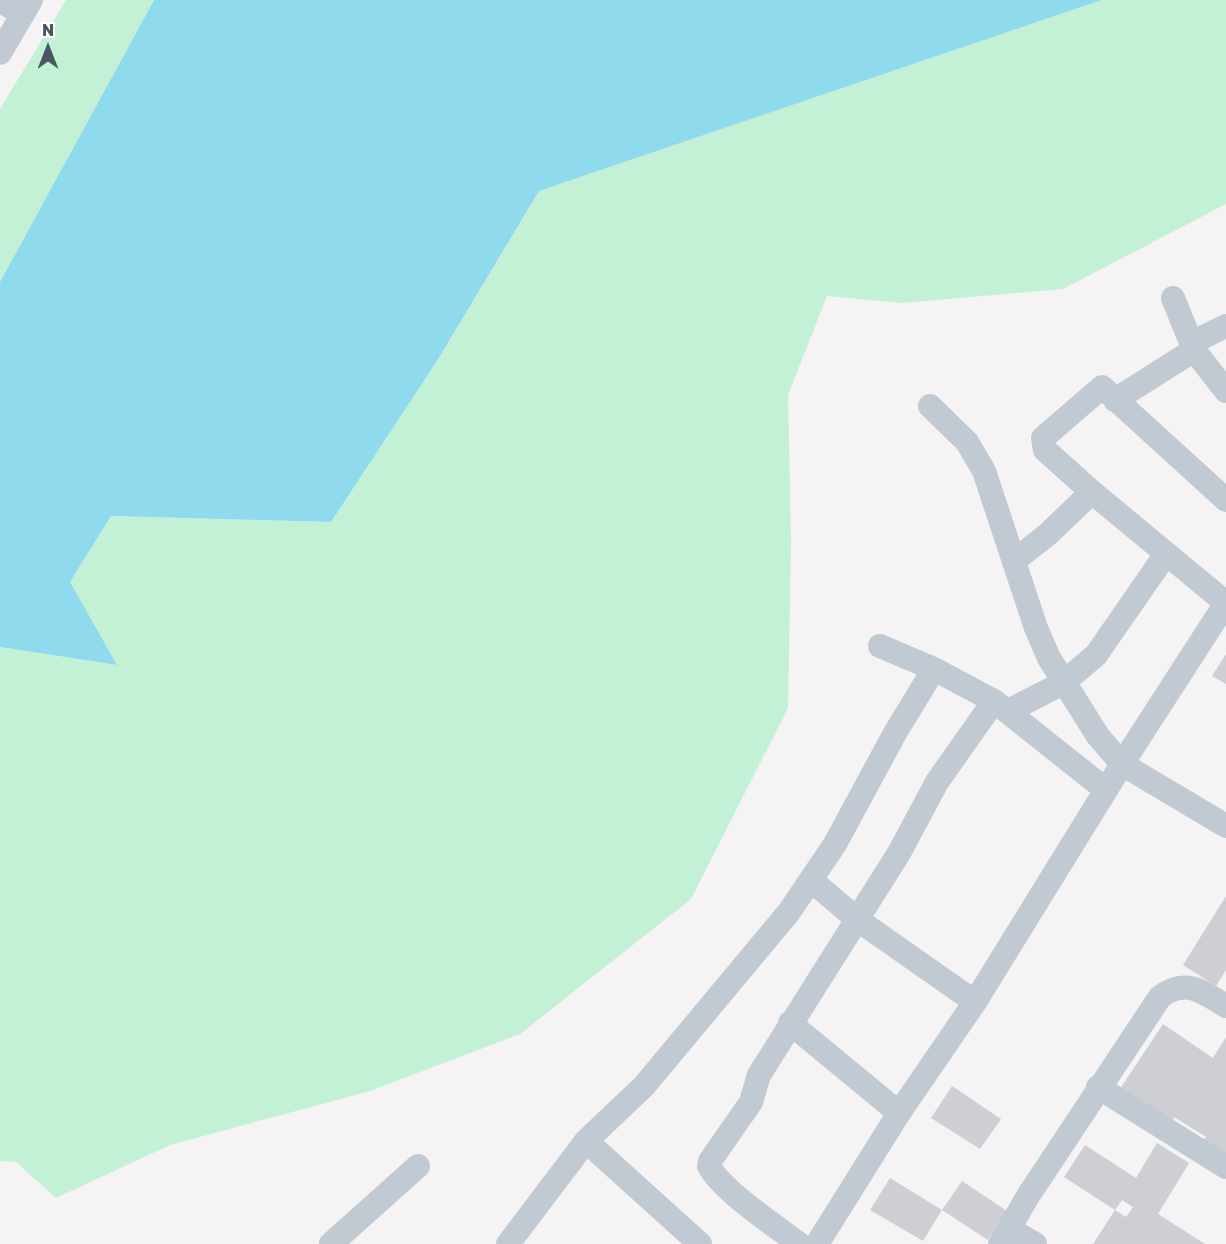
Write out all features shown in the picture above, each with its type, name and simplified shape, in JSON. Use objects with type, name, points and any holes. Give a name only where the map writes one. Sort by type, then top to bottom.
[{"type":"street","points":[[0,1],[27,7],[0,53]]},
{"type":"street","points":[[1173,298],[1193,346],[1226,391]]},
{"type":"street","points":[[1115,400],[1226,326]]},
{"type":"street","points":[[817,1244],[899,1113],[975,1002],[1122,764],[1226,603],[1045,450],[1043,438],[1100,387],[1226,500]]},
{"type":"street","points":[[930,406],[967,442],[984,471],[1015,560],[1035,628],[1063,683],[1098,736],[1122,764],[1226,826]]},
{"type":"street","points":[[1015,560],[1047,535],[1092,492]]},
{"type":"street","points":[[800,1244],[753,1210],[709,1166],[713,1154],[751,1102],[759,1075],[899,853],[937,782],[1001,706],[1063,683],[1087,663],[1108,639],[1166,554]]},
{"type":"street","points":[[880,646],[934,669],[1001,706],[1106,790]]},
{"type":"street","points":[[517,1240],[586,1141],[644,1086],[762,948],[812,881],[934,669]]},
{"type":"street","points":[[812,881],[858,920],[975,1002]]},
{"type":"street","points":[[1035,1244],[1005,1236],[1098,1087],[1160,997],[1172,988],[1180,986],[1194,989],[1226,1006]]},
{"type":"street","points":[[790,1023],[899,1113]]},
{"type":"street","points":[[1098,1087],[1226,1167]]},
{"type":"street","points":[[586,1141],[700,1244]]},
{"type":"street","points":[[331,1244],[418,1166]]},
{"type":"green space","points":[[66,0],[154,0],[0,282],[0,109]]},
{"type":"green space","points":[[1102,0],[1226,0],[1226,204],[1063,289],[902,303],[827,296],[788,395],[791,541],[788,708],[691,899],[520,1034],[370,1091],[170,1145],[56,1198],[16,1162],[0,1161],[0,647],[116,665],[70,582],[111,516],[331,522],[437,361],[539,191]]},
{"type":"water","points":[[154,0],[1102,0],[539,191],[437,361],[331,522],[111,516],[70,582],[117,665],[0,647],[0,282]]},
{"type":"building","points":[[1226,654],[1226,684],[1212,676]]},
{"type":"building","points":[[1226,896],[1226,970],[1216,986],[1183,965]]},
{"type":"building","points":[[1163,1024],[1213,1058],[1226,1037],[1226,1155],[1203,1141],[1206,1137],[1174,1117],[1172,1123],[1120,1089]]},
{"type":"building","points":[[952,1086],[1001,1119],[980,1149],[931,1118]]},
{"type":"building","points":[[1157,1143],[1189,1163],[1158,1214],[1205,1244],[1093,1244],[1115,1210],[1064,1177],[1085,1145],[1136,1178]],"holes":[[[1122,1200],[1133,1207],[1126,1217],[1115,1210]]]},
{"type":"building","points":[[890,1178],[942,1210],[923,1241],[870,1210]]},
{"type":"building","points":[[962,1181],[1007,1211],[988,1240],[942,1210]]}]
